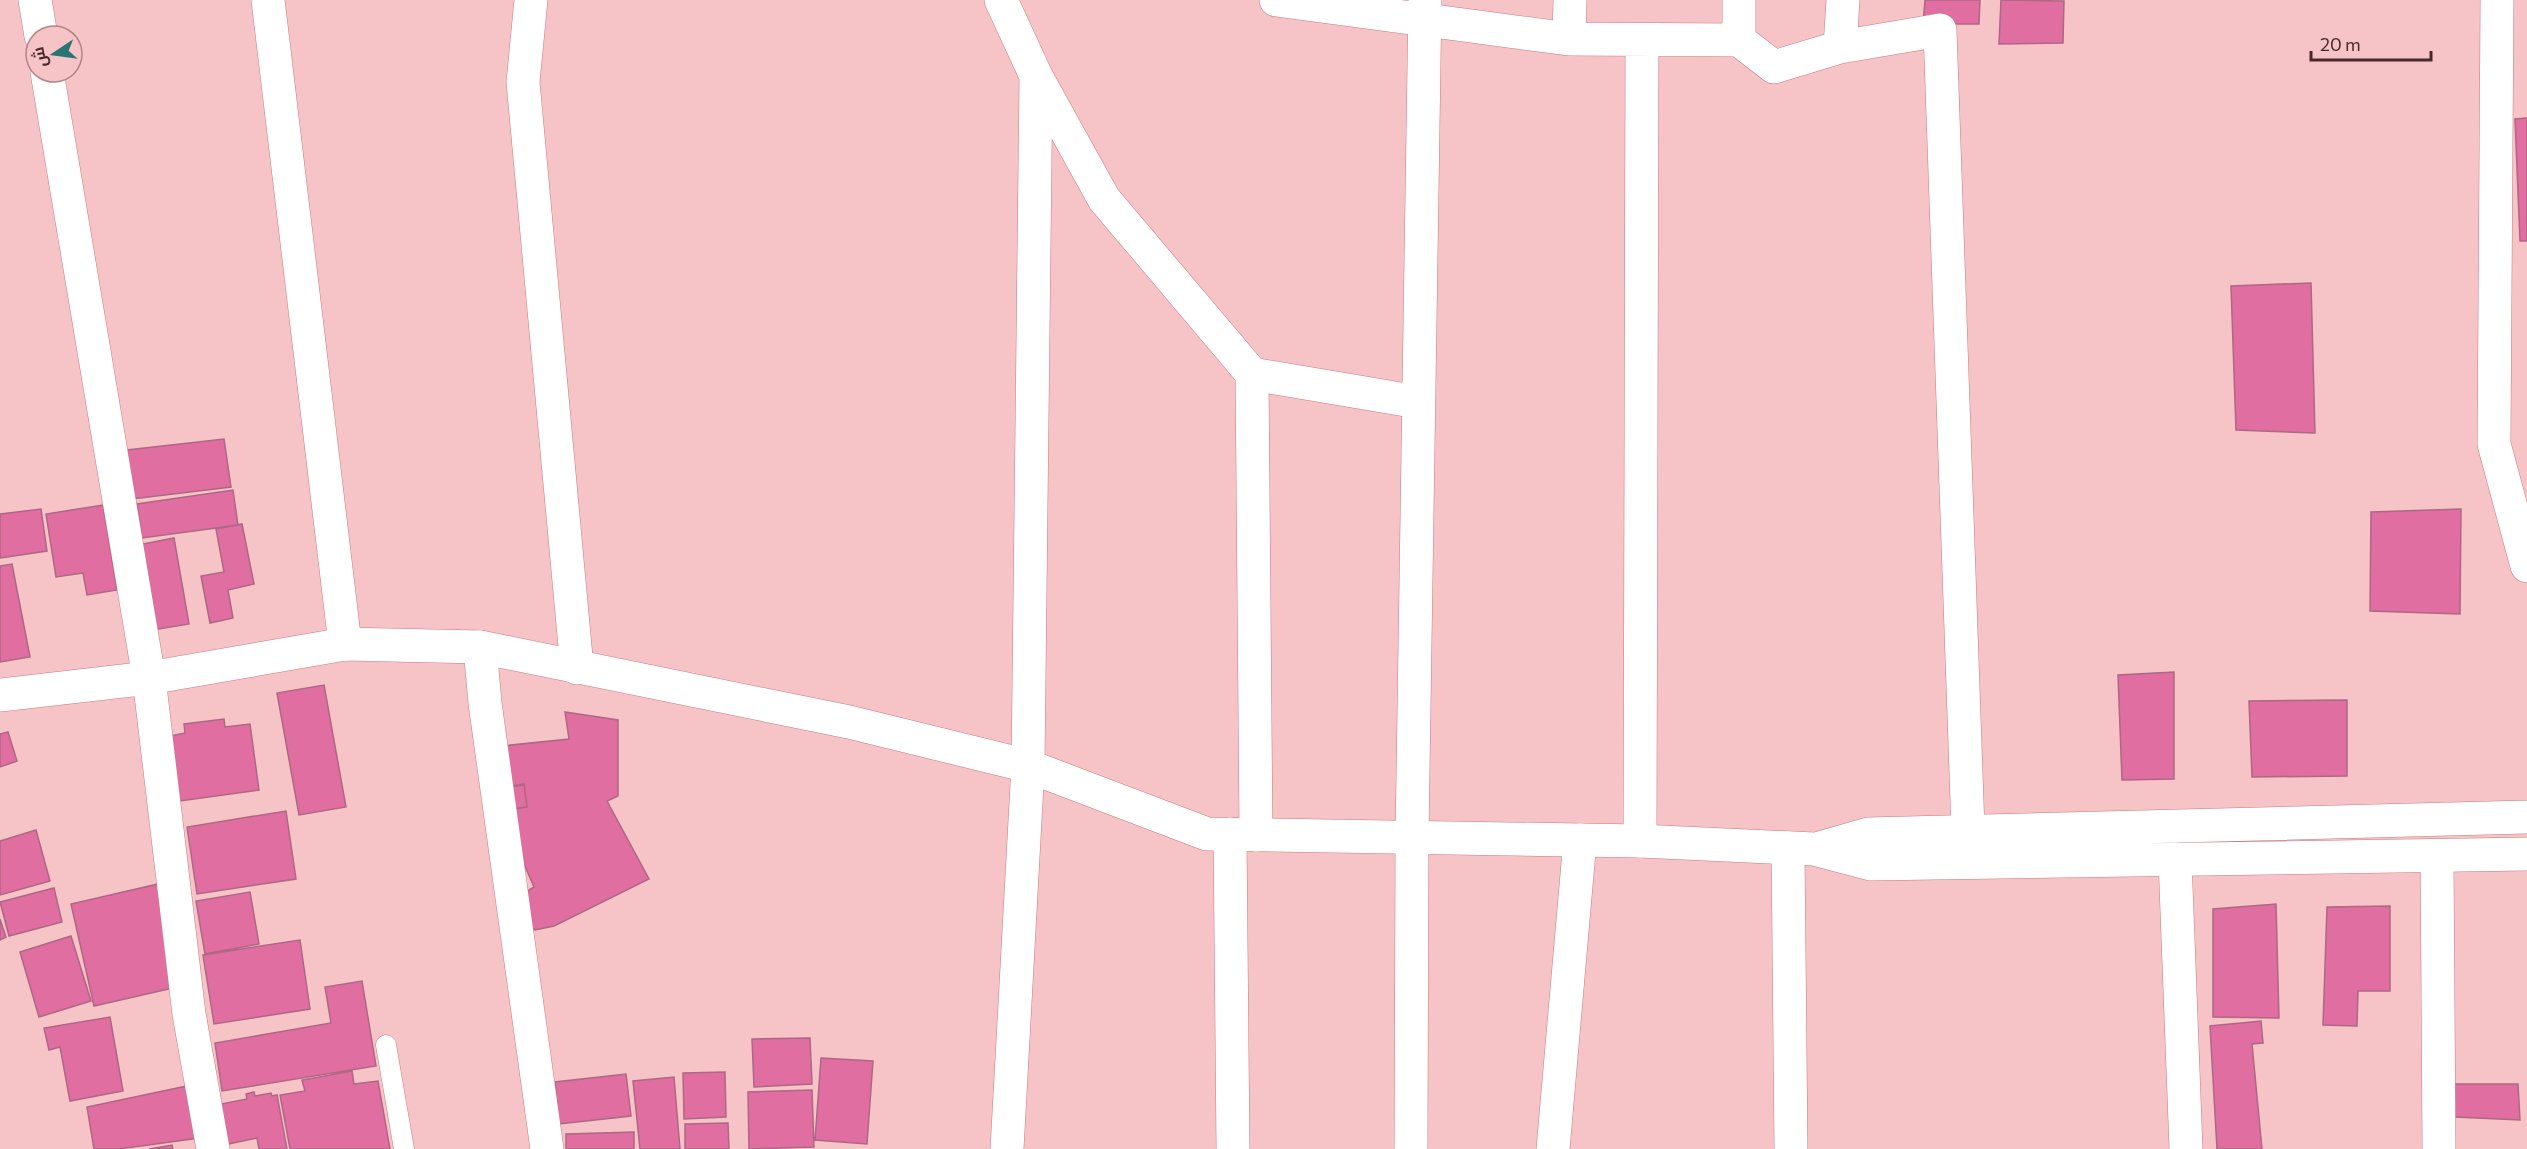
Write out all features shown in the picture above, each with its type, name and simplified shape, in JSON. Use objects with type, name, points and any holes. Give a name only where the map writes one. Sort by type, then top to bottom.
[{"type":"street","points":[[35,0],[39,24]]},
{"type":"street","points":[[268,0],[345,644]]},
{"type":"street","points":[[531,0],[523,82],[577,668]]},
{"type":"street","points":[[1001,0],[1036,76],[1104,199],[1252,374],[1418,402]]},
{"type":"street","points":[[1276,0],[1424,9],[1569,39],[1738,40],[1774,67],[1840,47],[1940,30],[1968,830]]},
{"type":"street","points":[[1569,39],[1570,0]]},
{"type":"street","points":[[1738,40],[1739,0]]},
{"type":"street","points":[[1840,47],[1843,0]]},
{"type":"street","points":[[2497,0],[2494,444],[2527,566]]},
{"type":"street","points":[[1411,1149],[1412,837],[1424,9]]},
{"type":"street","points":[[1640,841],[1642,40]]},
{"type":"street","points":[[1007,1149],[1028,766],[1036,76]]},
{"type":"street","points":[[49,84],[149,678],[189,1014],[213,1149]]},
{"type":"street","points":[[1233,1149],[1243,835],[1252,374]]},
{"type":"street","points":[[0,695],[149,678],[345,644],[480,647],[849,722],[1028,766],[1208,834],[1640,841],[1801,848],[1871,864],[2527,854]]},
{"type":"street","points":[[480,647],[485,703],[547,1149]]},
{"type":"street","points":[[1801,848],[1868,834],[2527,817]]},
{"type":"street","points":[[1553,1149],[1580,840]]},
{"type":"street","points":[[1791,1149],[1801,848]]},
{"type":"street","points":[[2437,856],[2439,1149]]},
{"type":"street","points":[[2175,859],[2186,1149]]},
{"type":"lane","points":[[386,1045],[404,1149]]},
{"type":"building","points":[[1925,0],[1980,0],[1979,24],[1923,24]]},
{"type":"building","points":[[2001,0],[2064,1],[2063,43],[1999,44]]},
{"type":"building","points":[[2527,118],[2527,241],[2520,241],[2515,119]]},
{"type":"building","points":[[2311,283],[2315,433],[2236,430],[2231,286]]},
{"type":"building","points":[[224,439],[231,487],[132,499],[127,450]]},
{"type":"building","points":[[233,490],[238,525],[142,538],[137,504]]},
{"type":"building","points":[[103,505],[117,590],[87,595],[83,573],[56,577],[46,514]]},
{"type":"building","points":[[41,509],[47,551],[0,558],[0,514]]},
{"type":"building","points":[[2461,509],[2460,614],[2370,611],[2371,512]]},
{"type":"building","points":[[242,524],[254,584],[228,590],[233,618],[210,623],[201,576],[224,572],[216,529]]},
{"type":"building","points":[[174,538],[189,624],[153,630],[138,545]]},
{"type":"building","points":[[12,564],[30,657],[0,662],[0,566]]},
{"type":"building","points":[[2174,672],[2174,779],[2122,780],[2118,675]]},
{"type":"building","points":[[324,685],[346,807],[299,815],[277,693]]},
{"type":"building","points":[[2347,700],[2347,776],[2252,777],[2249,701]]},
{"type":"building","points":[[565,712],[618,720],[618,796],[607,801],[649,879],[554,926],[535,930],[528,926],[526,892],[534,887],[514,841],[510,810],[527,807],[524,784],[508,787],[502,746],[569,739]]},
{"type":"building","points":[[224,719],[225,727],[250,724],[259,790],[180,801],[170,736],[185,733],[184,724]]},
{"type":"building","points":[[8,732],[17,761],[0,767],[0,734]]},
{"type":"building","points":[[524,785],[527,807],[511,809],[508,787]]},
{"type":"building","points":[[286,811],[296,879],[197,894],[187,827]]},
{"type":"building","points":[[36,830],[50,881],[0,895],[0,841]]},
{"type":"building","points":[[158,884],[182,986],[94,1006],[71,904]]},
{"type":"building","points":[[54,888],[62,922],[9,936],[0,902]]},
{"type":"building","points":[[250,892],[259,944],[205,954],[196,901]]},
{"type":"building","points":[[2276,904],[2279,1018],[2213,1017],[2213,909]]},
{"type":"building","points":[[2390,906],[2390,991],[2358,991],[2357,1026],[2323,1025],[2327,907]]},
{"type":"building","points":[[0,919],[6,937],[0,940]]},
{"type":"building","points":[[71,936],[91,1001],[39,1017],[20,952]]},
{"type":"building","points":[[300,940],[310,1009],[214,1024],[203,955]]},
{"type":"building","points":[[362,981],[376,1066],[222,1091],[215,1043],[331,1023],[325,987]]},
{"type":"building","points":[[110,1017],[123,1091],[70,1101],[60,1047],[49,1050],[44,1028]]},
{"type":"building","points":[[2261,1021],[2263,1043],[2252,1044],[2262,1149],[2217,1149],[2210,1026]]},
{"type":"building","points":[[810,1038],[812,1084],[754,1087],[752,1039]]},
{"type":"building","points":[[821,1058],[873,1061],[867,1144],[815,1140]]},
{"type":"building","points":[[352,1071],[354,1084],[378,1081],[390,1149],[290,1149],[280,1095],[305,1091],[302,1080]]},
{"type":"building","points":[[725,1072],[726,1117],[684,1119],[683,1073]]},
{"type":"building","points":[[626,1074],[631,1116],[559,1124],[555,1082]]},
{"type":"building","points":[[674,1077],[680,1149],[640,1149],[633,1081]]},
{"type":"building","points":[[2452,1084],[2518,1084],[2520,1120],[2455,1117]]},
{"type":"building","points":[[187,1086],[199,1138],[119,1149],[94,1149],[87,1107]]},
{"type":"building","points":[[812,1090],[814,1147],[749,1149],[748,1092]]},
{"type":"building","points":[[254,1092],[255,1096],[271,1093],[272,1096],[277,1095],[287,1149],[259,1149],[257,1138],[228,1144],[221,1104],[247,1099],[246,1094]]},
{"type":"building","points":[[728,1123],[729,1149],[685,1149],[685,1124]]},
{"type":"building","points":[[634,1132],[634,1149],[566,1149],[566,1134]]},
{"type":"building","points":[[172,1145],[173,1149],[149,1149]]}]
